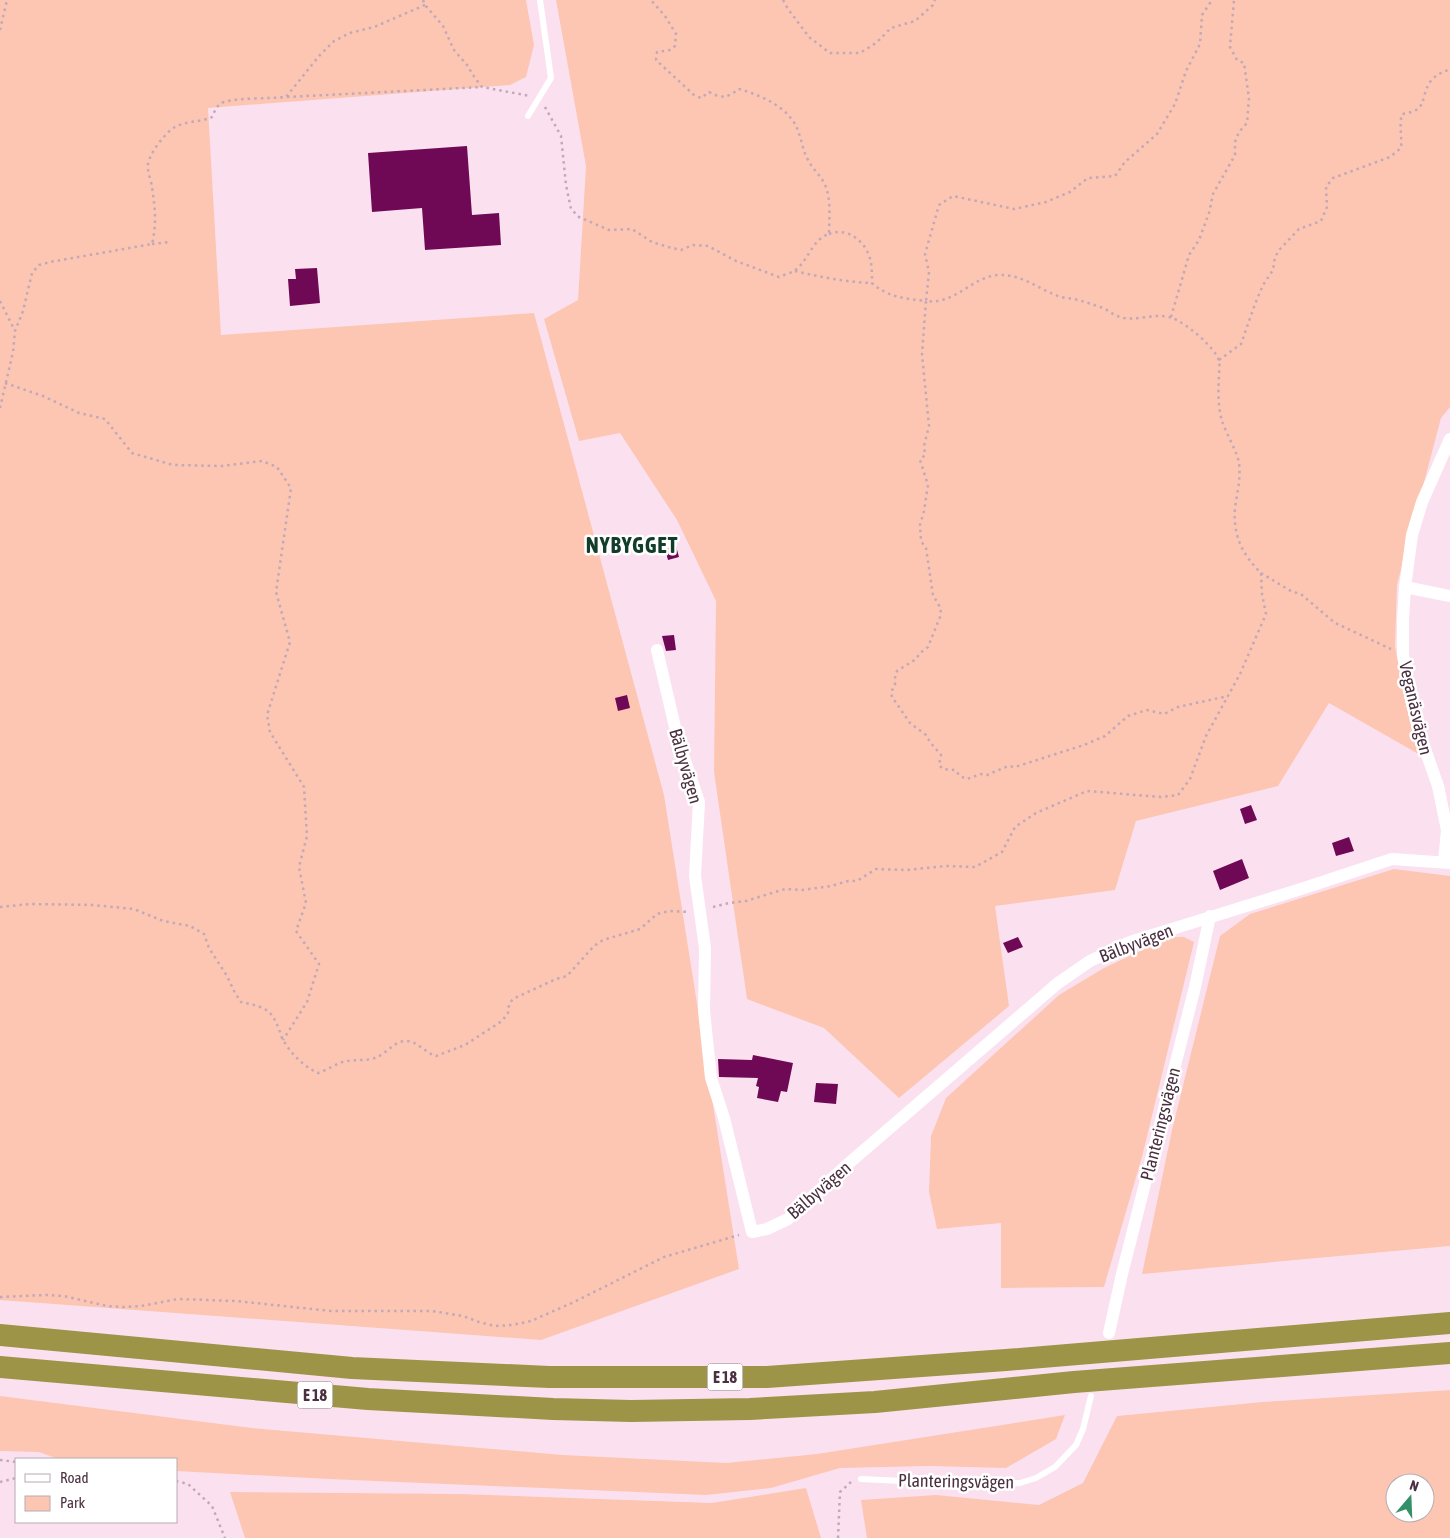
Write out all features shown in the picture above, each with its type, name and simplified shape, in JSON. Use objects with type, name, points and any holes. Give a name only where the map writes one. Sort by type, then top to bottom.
[{"type":"highway","name":"E 18","points":[[0,1335],[352,1368],[549,1377],[767,1377],[1006,1360],[1450,1323]]},
{"type":"highway","name":"E 18","points":[[0,1367],[368,1399],[525,1408],[631,1411],[750,1409],[875,1402],[1074,1382],[1450,1353]]},
{"type":"street","name":"Veganäsvägen","points":[[1447,863],[1447,830],[1438,786],[1416,721],[1410,695],[1403,655],[1403,620],[1412,535],[1422,502],[1450,439]]},
{"type":"street","points":[[1405,587],[1450,596]]},
{"type":"street","name":"Bälbyvägen","points":[[657,650],[678,740],[699,802],[695,876],[705,948],[704,1011],[711,1078],[724,1118],[752,1232],[767,1229],[788,1219],[848,1164],[1070,974],[1090,961],[1130,942],[1210,916],[1301,890],[1392,859],[1447,863]]},
{"type":"street","name":"Planteringsvägen","points":[[1109,1333],[1122,1274],[1195,987],[1210,916]]},
{"type":"lane","points":[[528,116],[551,78],[540,0]]},
{"type":"lane","name":"Planteringsvägen","points":[[861,1478],[986,1485],[1020,1483],[1036,1478],[1055,1467],[1076,1445],[1083,1429],[1091,1396]]},
{"type":"path","points":[[0,30],[7,0]]},
{"type":"path","points":[[423,0],[425,5],[444,26],[454,50],[482,87]]},
{"type":"path","points":[[651,0],[665,16],[676,34],[675,46],[670,50],[658,52],[656,60],[694,95],[701,98],[709,92],[720,97],[729,96],[739,89],[757,94],[788,114],[796,126],[802,148],[810,164],[824,182],[829,203],[829,234]]},
{"type":"path","points":[[783,0],[809,37],[830,53],[860,53],[876,43],[891,28],[915,21],[933,5],[935,0]]},
{"type":"path","points":[[1212,0],[1202,15],[1200,44],[1186,71],[1175,104],[1157,134],[1125,162],[1115,176],[1088,178],[1070,192],[1046,202],[1014,209],[953,196],[939,205],[925,254],[929,272],[922,354],[929,426],[924,446],[925,455],[920,460],[928,485],[920,525],[921,541],[926,548],[933,595],[941,609],[940,617],[928,647],[916,658],[897,670],[895,685],[891,692],[892,697],[910,722],[926,735],[941,755],[939,765],[943,769],[955,770],[960,776],[967,779],[981,774],[987,775],[1008,766],[1015,768],[1084,745],[1105,736],[1128,716],[1147,710],[1164,714],[1178,706],[1228,696]]},
{"type":"path","points":[[1171,317],[1189,255],[1199,240],[1209,213],[1213,194],[1235,155],[1235,142],[1239,132],[1247,123],[1249,98],[1244,63],[1237,60],[1230,47],[1234,0]]},
{"type":"path","points":[[286,97],[318,56],[334,41],[350,33],[374,27],[425,5]]},
{"type":"path","points":[[1219,360],[1241,344],[1255,304],[1273,270],[1275,257],[1280,249],[1299,229],[1321,221],[1327,206],[1326,187],[1333,178],[1390,157],[1401,148],[1402,136],[1399,124],[1402,114],[1413,112],[1420,108],[1430,81],[1437,75],[1450,69]]},
{"type":"path","points":[[152,244],[156,227],[155,207],[148,165],[153,151],[172,129],[182,124],[205,121],[212,117],[220,104],[235,100],[482,87],[539,98],[561,136],[566,185],[571,209],[579,217],[609,230],[632,229],[652,242],[681,250],[693,245],[708,246],[736,261],[779,277],[794,270],[822,236],[838,230],[854,236],[864,246],[871,262],[872,283],[888,295],[935,302],[952,298],[985,278],[999,275],[1016,277],[1030,282],[1044,291],[1102,308],[1121,318],[1156,316],[1171,317],[1184,322],[1205,342],[1219,360],[1218,396],[1222,419],[1239,460],[1240,478],[1235,510],[1237,536],[1240,547],[1248,560],[1261,573],[1289,590],[1302,595],[1336,623],[1403,655]]},
{"type":"path","points":[[0,408],[13,352],[15,331],[23,311],[32,273],[39,265],[169,242]]},
{"type":"path","points":[[794,270],[824,278],[854,283],[872,283]]},
{"type":"path","points":[[0,301],[15,331]]},
{"type":"path","points":[[5,383],[43,396],[79,413],[105,419],[132,453],[173,465],[222,466],[262,461],[277,467],[291,488],[276,592],[290,642],[267,715],[270,732],[304,787],[308,836],[299,866],[306,903],[296,931],[319,964],[307,1002],[283,1040]]},
{"type":"path","points":[[0,907],[30,904],[93,905],[134,909],[163,921],[190,926],[204,934],[209,948],[241,1002],[269,1012],[278,1026],[283,1040],[305,1066],[318,1073],[346,1060],[369,1060],[380,1056],[398,1043],[406,1041],[415,1043],[436,1056],[465,1045],[502,1021],[508,1013],[509,1004],[513,999],[556,979],[567,976],[594,946],[603,940],[640,929],[656,914],[700,912],[785,888],[802,890],[857,881],[876,870],[907,870],[946,866],[975,867],[1002,852],[1015,827],[1036,814],[1087,791],[1161,798],[1178,795],[1190,779],[1206,736],[1228,696],[1266,614],[1262,594],[1261,573]]},
{"type":"path","points":[[0,1297],[64,1296],[107,1306],[123,1307],[141,1306],[178,1299],[236,1301],[331,1311],[432,1311],[463,1316],[495,1326],[512,1325],[531,1320],[574,1302],[664,1257],[752,1232]]},
{"type":"path","points":[[0,1460],[15,1462]]},
{"type":"path","points":[[0,1482],[15,1478]]},
{"type":"path","points":[[838,1538],[840,1492],[846,1485],[861,1478]]},
{"type":"path","points":[[178,1482],[188,1484],[212,1506],[225,1538]]},
{"type":"green space","points":[[0,0],[526,0],[534,45],[526,77],[510,85],[208,108],[221,335],[534,313],[664,795],[739,1269],[541,1340],[0,1300]]},
{"type":"green space","points":[[556,0],[1450,0],[1450,407],[1441,418],[1397,585],[1395,646],[1406,705],[1422,756],[1329,703],[1278,786],[1136,821],[1115,890],[995,906],[1009,1006],[899,1098],[824,1028],[747,999],[714,772],[716,601],[677,520],[620,433],[579,441],[544,319],[578,300],[586,166]]},
{"type":"green space","points":[[1394,869],[1450,876],[1450,1246],[1142,1274],[1172,1130],[1220,936],[1250,914]]},
{"type":"green space","points":[[1170,937],[1184,937],[1194,942],[1142,1157],[1104,1287],[1001,1288],[1001,1223],[937,1229],[929,1192],[931,1136],[946,1098],[1059,995],[1104,968]]},
{"type":"green space","points":[[1450,1390],[1450,1538],[867,1538],[861,1500],[936,1495],[1039,1505],[1083,1483],[1117,1416],[1263,1402]]},
{"type":"green space","points":[[0,1396],[252,1428],[563,1455],[726,1463],[817,1454],[1065,1415],[1056,1439],[1006,1468],[929,1466],[840,1468],[771,1488],[706,1495],[178,1471],[178,1458],[55,1458],[39,1452],[0,1451]]},
{"type":"green space","points":[[806,1488],[821,1538],[245,1538],[230,1492],[460,1494],[712,1503]]},
{"type":"building","points":[[467,146],[472,215],[499,213],[501,245],[425,250],[422,208],[372,212],[368,153]]},
{"type":"building","points":[[317,268],[320,303],[290,306],[288,279],[296,279],[295,269]]},
{"type":"building","points":[[676,546],[679,557],[668,560],[665,549]]},
{"type":"building","points":[[674,635],[676,650],[666,651],[662,636]]},
{"type":"building","points":[[627,695],[630,708],[618,711],[615,698]]},
{"type":"building","points":[[1251,805],[1257,820],[1245,824],[1240,809]]},
{"type":"building","points":[[1349,837],[1354,851],[1336,856],[1332,843]]},
{"type":"building","points":[[1242,859],[1249,878],[1220,890],[1213,871]]},
{"type":"building","points":[[1018,937],[1023,947],[1008,953],[1003,943]]},
{"type":"building","points":[[753,1055],[793,1063],[787,1092],[781,1091],[778,1102],[757,1098],[759,1087],[756,1086],[758,1078],[719,1077],[718,1059],[752,1060]]},
{"type":"building","points":[[816,1083],[838,1084],[836,1104],[814,1102]]},
{"type":"district","name":"NYBYGGET","points":[[632,545]]}]
